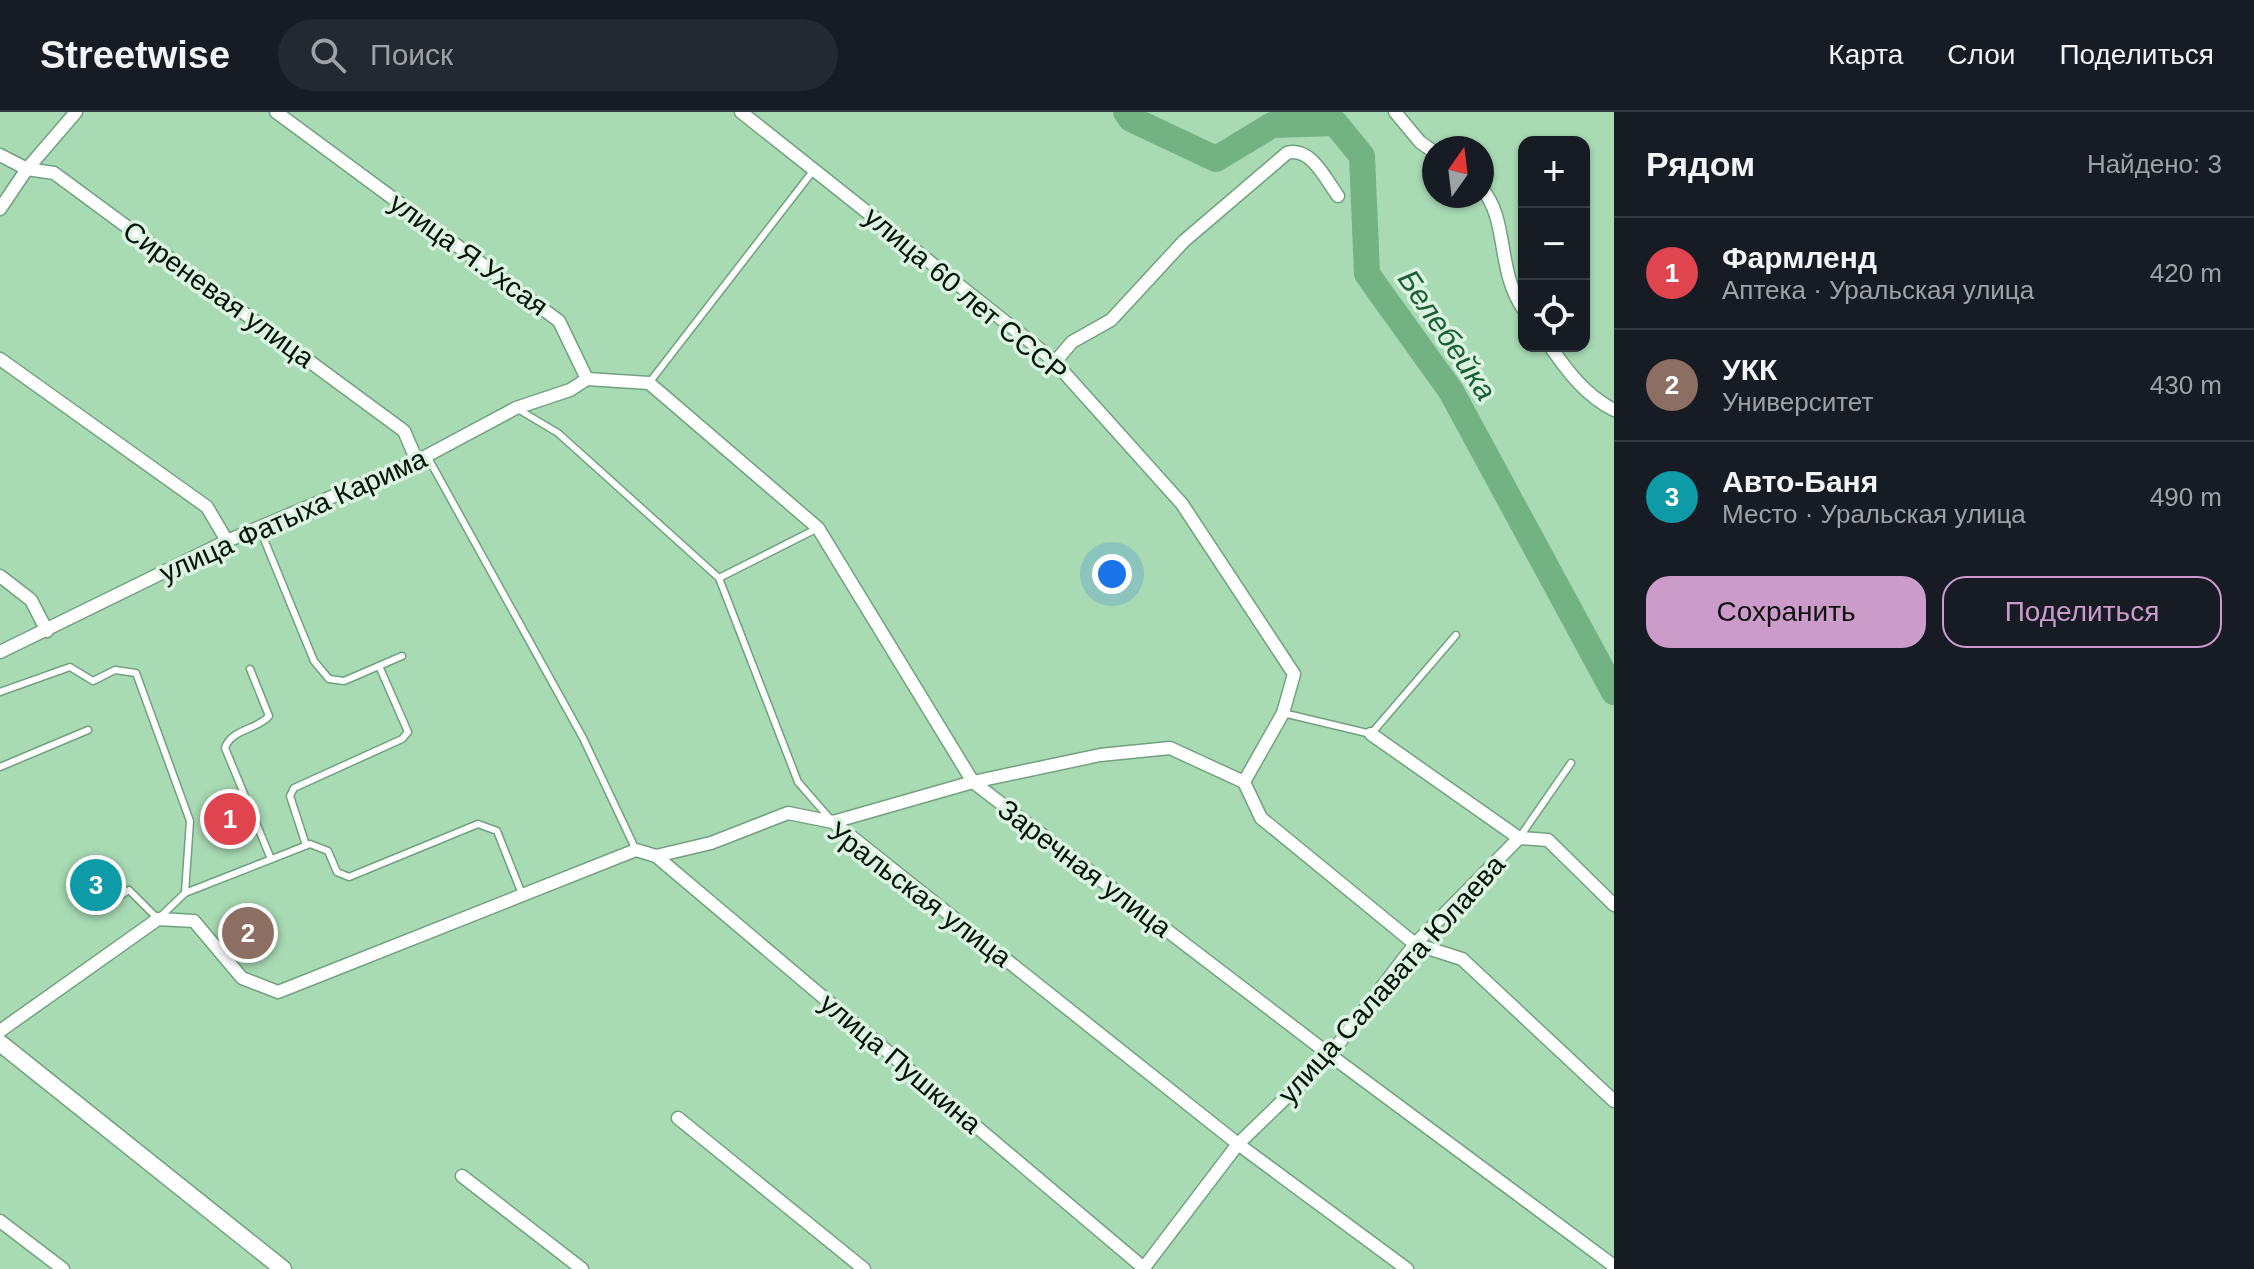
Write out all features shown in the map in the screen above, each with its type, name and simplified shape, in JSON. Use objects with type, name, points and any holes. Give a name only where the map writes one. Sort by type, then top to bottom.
[{"type":"main road","points":[[0,1043],[283,1269]]},
{"type":"street","points":[[0,209],[27,169],[76,112]]},
{"type":"street","name":"улица Я.Ухсая","points":[[276,112],[559,321],[587,379]]},
{"type":"street","name":"улица 60 лет СССР","points":[[741,112],[1055,362],[1182,504],[1294,674],[1283,713],[1244,782]]},
{"type":"street","points":[[1395,112],[1422,143]]},
{"type":"street","points":[[1055,362],[1072,342],[1111,320],[1184,241],[1287,153],[1295,151],[1307,155],[1338,196]]},
{"type":"street","name":"Сиреневая улица","points":[[0,155],[27,169],[54,173],[404,431],[422,458]]},
{"type":"street","points":[[1494,208],[1506,275],[1518,298]]},
{"type":"street","points":[[1554,352],[1576,382],[1596,400],[1614,410]]},
{"type":"street","points":[[0,359],[207,507],[227,541]]},
{"type":"street","points":[[587,379],[649,383]]},
{"type":"street","name":"улица Фатыха Карима","points":[[0,652],[227,541],[422,458],[516,408],[570,390],[587,379]]},
{"type":"street","name":"Заречная улица","points":[[649,383],[818,528],[973,782],[1330,1055],[1614,1266]]},
{"type":"street","points":[[0,576],[31,600],[47,631]]},
{"type":"street","points":[[1371,734],[1519,838],[1548,840],[1614,905]]},
{"type":"street","points":[[833,822],[973,782],[1100,755],[1170,748],[1244,782],[1261,818],[1415,944],[1462,959],[1614,1101]]},
{"type":"street","name":"Уральская улица","points":[[636,850],[656,856],[711,843],[788,813],[833,822],[1238,1144],[1407,1269]]},
{"type":"street","name":"улица Салавата Юлаева","points":[[1144,1269],[1238,1144],[1330,1055],[1415,944],[1519,838]]},
{"type":"street","points":[[0,1031],[158,919],[194,921],[242,978],[278,992],[636,850]]},
{"type":"street","name":"улица Пушкина","points":[[656,856],[1144,1269]]},
{"type":"street","points":[[678,1118],[864,1269]]},
{"type":"street","points":[[462,1176],[582,1269]]},
{"type":"street","points":[[0,1221],[63,1269]]},
{"type":"lane","points":[[649,383],[815,168]]},
{"type":"lane","points":[[516,408],[558,433],[719,578],[798,782],[833,822]]},
{"type":"lane","points":[[422,458],[583,738],[636,850]]},
{"type":"lane","points":[[259,527],[321,672],[329,679],[344,681],[402,656]]},
{"type":"lane","points":[[719,578],[818,528]]},
{"type":"lane","points":[[1283,713],[1371,734],[1456,635]]},
{"type":"lane","points":[[306,845],[290,796],[294,788],[402,739],[408,732],[379,666]]},
{"type":"lane","points":[[0,692],[70,667],[93,681],[115,670],[136,673],[190,821],[185,893]]},
{"type":"lane","points":[[250,669],[269,716],[231,737],[225,748],[271,859]]},
{"type":"lane","points":[[0,767],[88,730]]},
{"type":"lane","points":[[1519,838],[1571,763]]},
{"type":"lane","points":[[112,901],[129,890],[158,919],[185,893],[306,845],[318,845],[328,851],[337,872],[349,877],[478,824],[497,831],[523,895]]},
{"type":"waterway","name":"Белебейка","points":[[1126,112],[1131,119],[1216,159],[1272,125],[1335,123],[1362,156],[1367,274],[1451,391],[1614,692]]},
{"type":"place","name":"Фармленд","points":[[230,819]]},
{"type":"place","name":"Авто-Баня","points":[[96,885]]},
{"type":"place","name":"УКК","points":[[248,933]]}]
